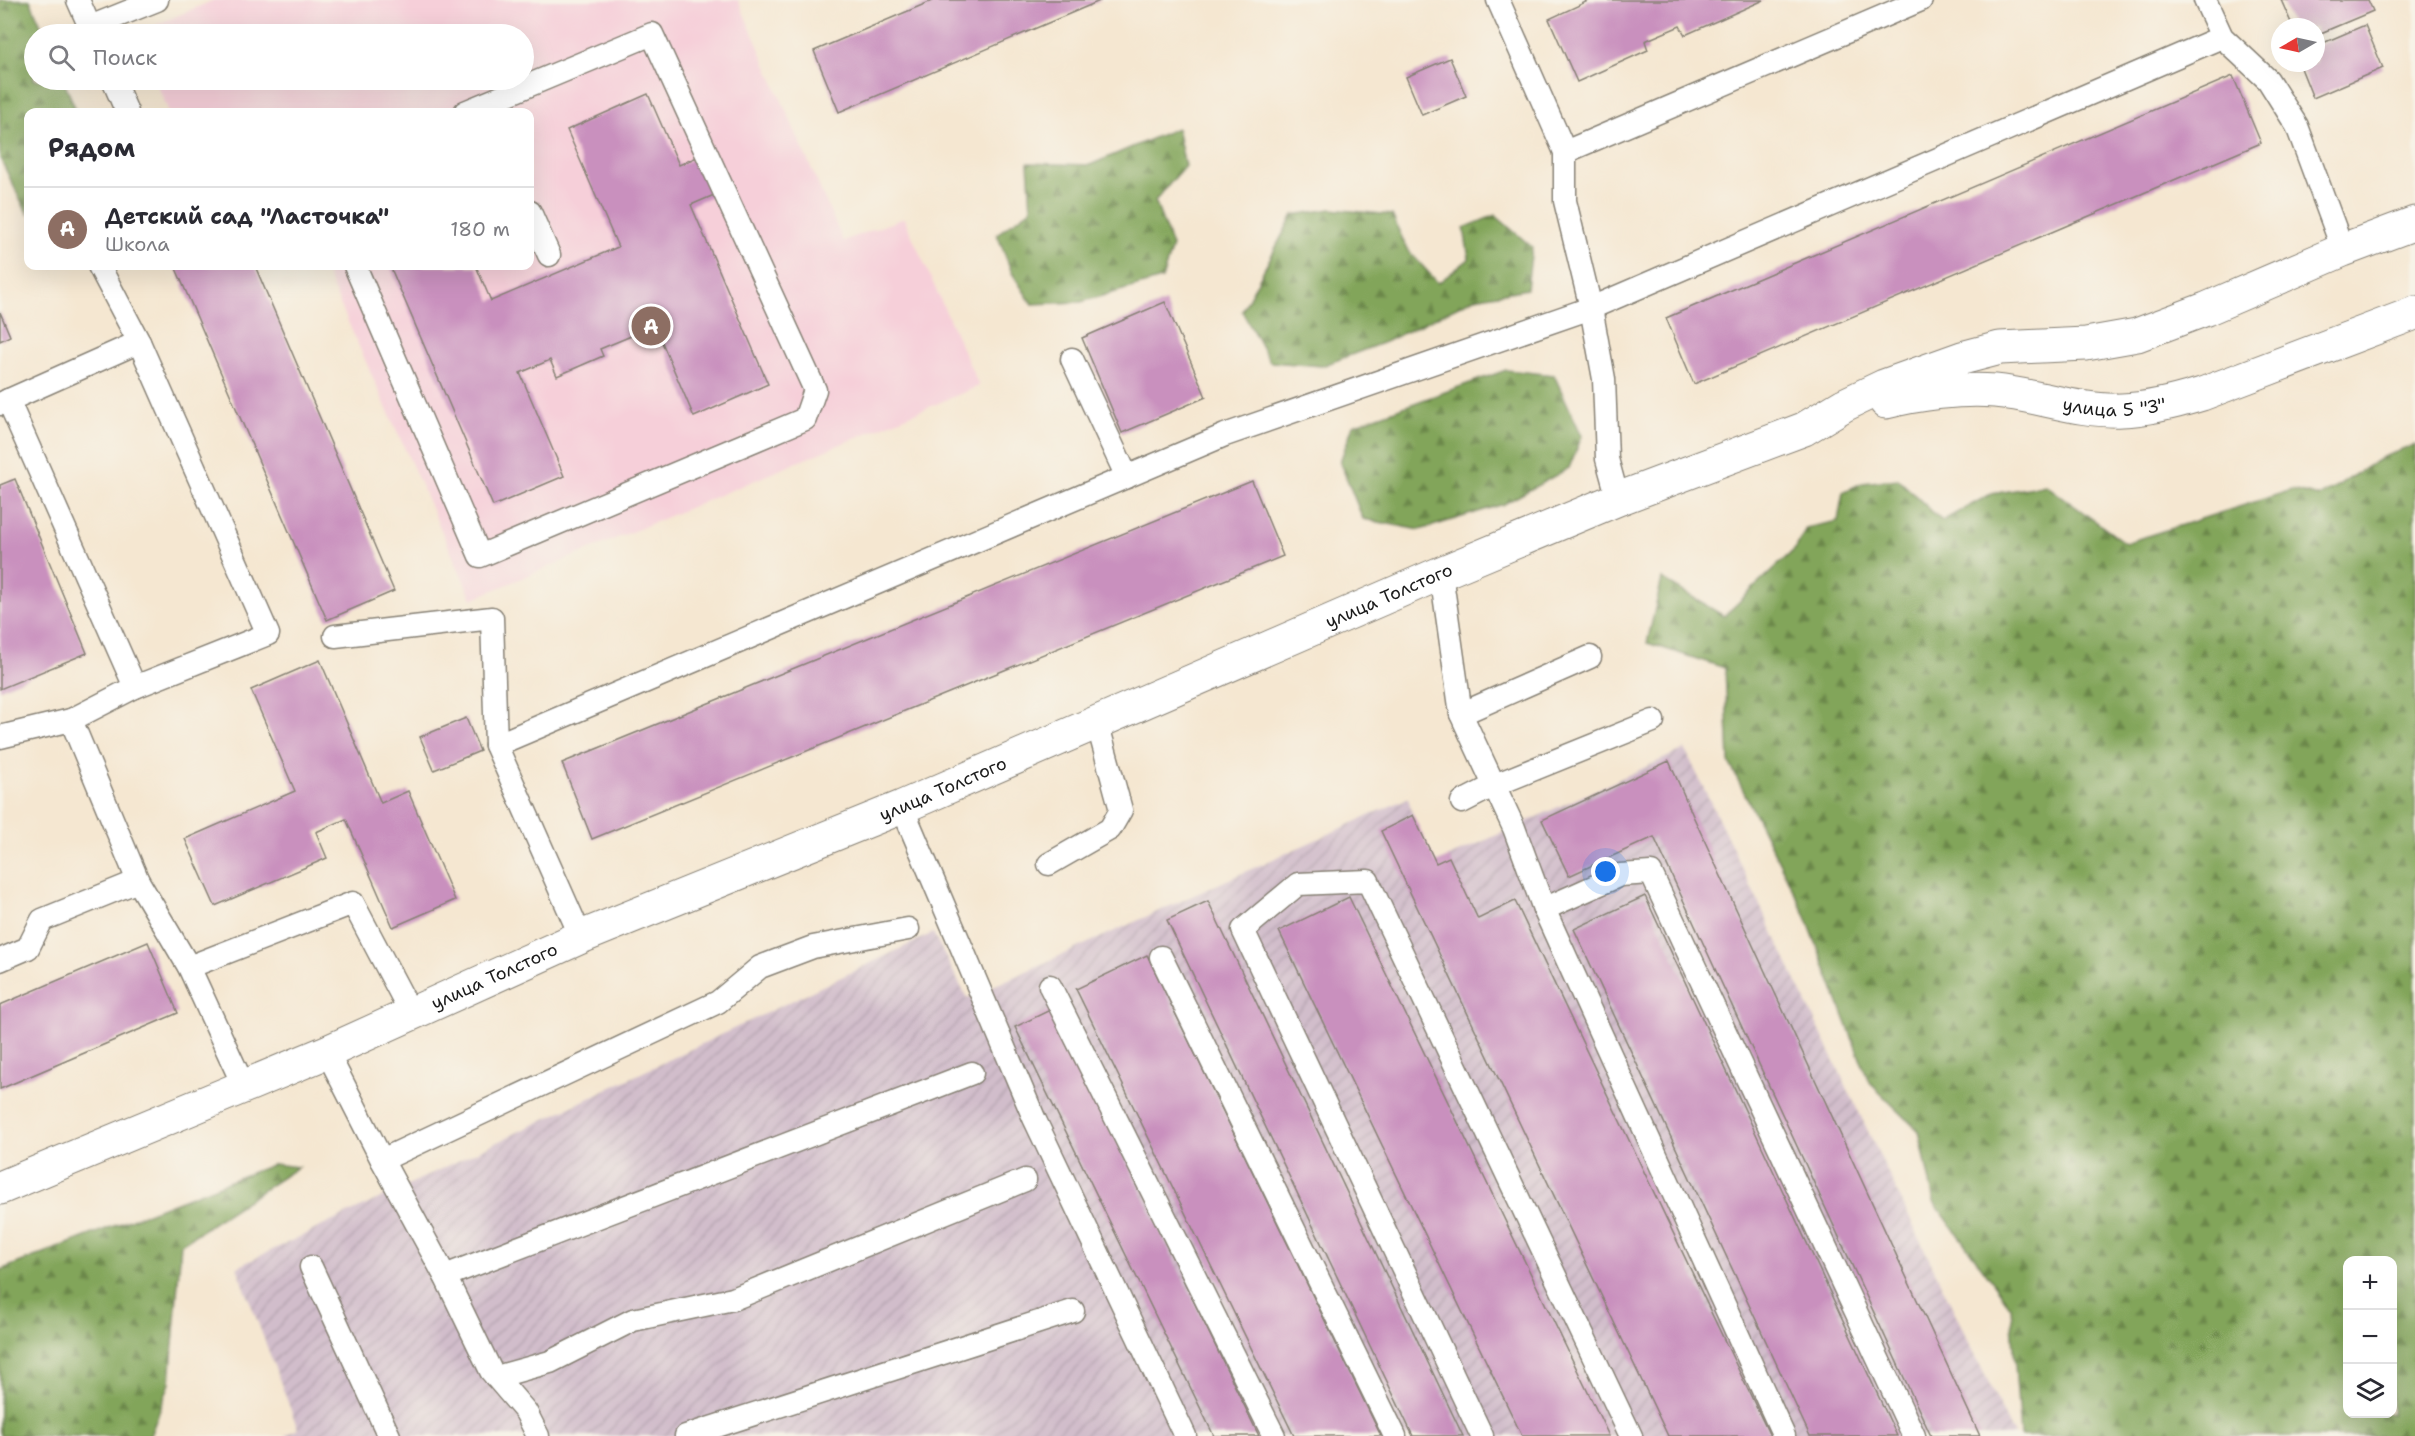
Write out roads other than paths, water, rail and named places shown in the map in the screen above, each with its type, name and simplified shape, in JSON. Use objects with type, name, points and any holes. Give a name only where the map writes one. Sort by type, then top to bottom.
[{"type":"street","points":[[2343,250],[2415,223]]},
{"type":"street","name":"улица Толстого","points":[[0,1188],[327,1052],[581,937],[902,807],[1441,573],[1618,499],[1804,429],[1844,405],[1884,386],[1962,358],[2000,348],[2086,344],[2137,335],[2206,309],[2343,250]]},
{"type":"street","name":"улица 5 \"З\"","points":[[1804,429],[1874,405],[1918,394],[1994,391],[2051,403],[2120,411],[2167,405],[2202,394],[2415,313]]},
{"type":"lane","points":[[78,0],[89,24]]},
{"type":"lane","points":[[107,24],[157,0]]},
{"type":"lane","points":[[1498,0],[1566,152],[1565,201],[1592,308],[1604,379],[1607,459],[1618,499]]},
{"type":"lane","points":[[1566,152],[1921,0]]},
{"type":"lane","points":[[2205,0],[2222,36],[2268,80],[2297,126],[2343,250]]},
{"type":"lane","points":[[357,270],[480,556],[806,419],[815,390],[652,34],[534,85]]},
{"type":"lane","points":[[496,745],[1225,435],[1592,308],[2222,36]]},
{"type":"lane","points":[[117,90],[125,108]]},
{"type":"lane","points":[[481,108],[522,90]]},
{"type":"lane","points":[[534,222],[549,255]]},
{"type":"lane","points":[[0,737],[71,720],[135,687],[268,634],[139,342],[101,270]]},
{"type":"lane","points":[[135,687],[4,402],[139,342]]},
{"type":"lane","points":[[1072,359],[1127,477]]},
{"type":"lane","points":[[1441,573],[1461,714],[1514,828],[1544,909],[1784,1436]]},
{"type":"lane","points":[[334,636],[492,618],[496,745],[581,937]]},
{"type":"lane","points":[[1461,714],[1590,657]]},
{"type":"lane","points":[[71,720],[138,881],[189,967],[244,1087]]},
{"type":"lane","points":[[1462,802],[1495,785],[1653,721]]},
{"type":"lane","points":[[1049,864],[1110,830],[1121,810],[1097,722]]},
{"type":"lane","points":[[902,807],[1034,1118],[1185,1436]]},
{"type":"lane","points":[[1544,909],[1620,875],[1651,873],[1914,1436]]},
{"type":"lane","points":[[0,960],[28,948],[42,920],[138,881]]},
{"type":"lane","points":[[1482,1436],[1243,930],[1298,884],[1368,881],[1631,1436]]},
{"type":"lane","points":[[189,967],[353,903],[411,1013]]},
{"type":"lane","points":[[382,1160],[718,1002],[760,967],[813,947],[908,929]]},
{"type":"lane","points":[[1161,957],[1395,1436]]},
{"type":"lane","points":[[1050,986],[1274,1436]]},
{"type":"lane","points":[[327,1052],[445,1276],[491,1371],[526,1412],[538,1436]]},
{"type":"lane","points":[[445,1276],[972,1073]]},
{"type":"lane","points":[[496,1377],[550,1362],[633,1320],[733,1299],[1026,1180]]},
{"type":"lane","points":[[311,1267],[389,1436]]},
{"type":"lane","points":[[686,1436],[1073,1311]]},
{"type":"place","name":"Детский сад \"Ласточка\"","points":[[651,326]]}]
